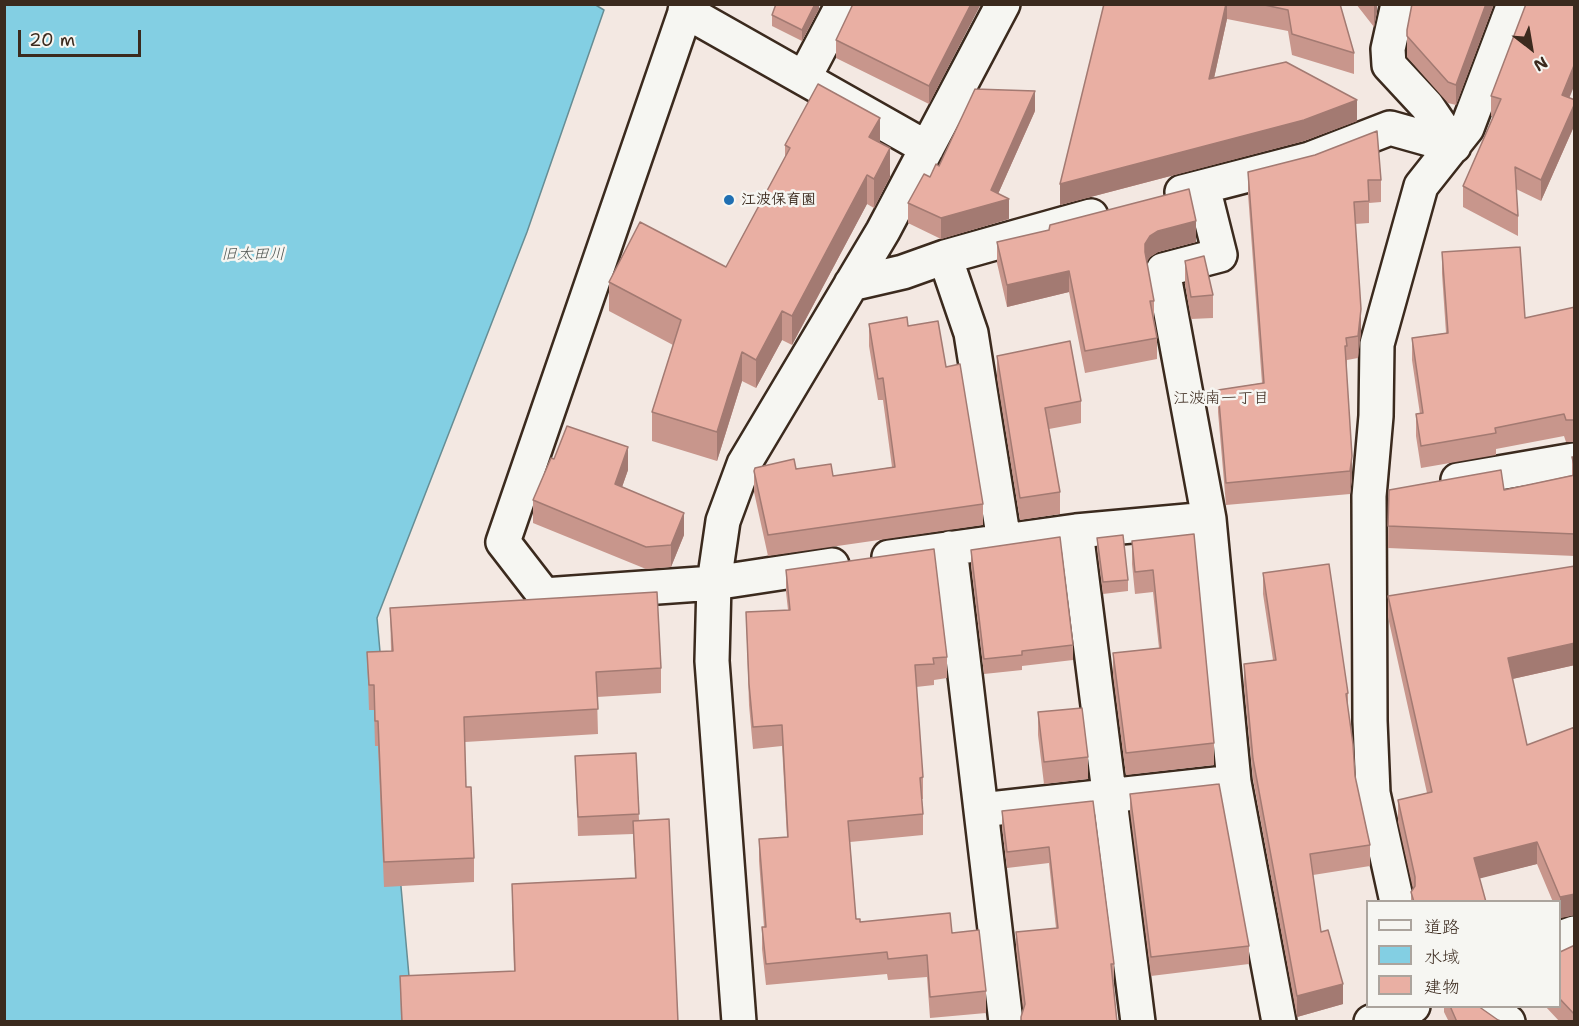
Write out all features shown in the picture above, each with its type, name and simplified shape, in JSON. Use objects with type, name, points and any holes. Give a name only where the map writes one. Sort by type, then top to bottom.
[{"type":"street","points":[[804,78],[843,4]]},
{"type":"street","points":[[739,1022],[712,661],[714,583],[723,520],[744,464],[883,231],[1003,4]]},
{"type":"street","points":[[1398,4],[1388,49],[1389,65],[1427,106],[1454,146]]},
{"type":"street","points":[[1398,900],[1373,794],[1370,721],[1369,496],[1376,416],[1377,344],[1421,186],[1467,128],[1514,4]]},
{"type":"street","points":[[927,148],[686,8],[503,542],[544,595],[714,583],[1076,531],[1209,519]]},
{"type":"street","points":[[1148,201],[1310,159],[1390,128],[1454,146]]},
{"type":"street","points":[[1203,187],[1220,255],[1163,270],[1209,519],[1234,782],[1279,1022]]},
{"type":"street","points":[[851,285],[1115,210]]},
{"type":"street","points":[[945,257],[971,333],[1004,541]]},
{"type":"street","points":[[1369,496],[1575,460]]},
{"type":"street","points":[[1076,531],[1138,1022]]},
{"type":"street","points":[[950,548],[1006,1022]]},
{"type":"street","points":[[981,810],[1234,782]]},
{"type":"street","points":[[1371,1022],[1408,1008]]},
{"type":"street","points":[[1488,1008],[1508,1022]]},
{"type":"water","name":"旧太田川","points":[[594,4],[604,10],[527,232],[377,618],[413,1021],[5,1022],[5,5]]},
{"type":"building","points":[[776,4],[815,4],[802,30],[772,15]]},
{"type":"building","points":[[853,4],[971,4],[929,86],[836,40]]},
{"type":"building","points":[[1104,4],[1226,4],[1209,79],[1286,62],[1357,100],[1304,120],[1060,184]]},
{"type":"building","points":[[1260,4],[1340,4],[1354,53],[1292,34],[1288,10]]},
{"type":"building","points":[[1412,4],[1486,4],[1456,85],[1448,82],[1407,36]]},
{"type":"building","points":[[1526,4],[1575,4],[1575,63],[1562,95],[1575,100],[1575,103],[1541,180],[1515,167],[1518,216],[1463,186],[1501,99],[1491,96]]},
{"type":"building","points":[[818,84],[880,118],[869,137],[890,148],[874,179],[867,175],[792,316],[782,311],[756,360],[742,352],[717,432],[652,412],[681,320],[609,282],[640,222],[726,267],[790,148],[785,145]]},
{"type":"building","points":[[975,89],[1035,91],[991,190],[1009,199],[941,218],[908,203],[924,174],[930,177],[936,164],[939,166]]},
{"type":"building","points":[[1377,131],[1381,180],[1368,180],[1369,201],[1354,202],[1361,309],[1358,336],[1346,338],[1347,346],[1345,346],[1352,456],[1350,471],[1226,483],[1218,390],[1264,383],[1248,172],[1315,155]]},
{"type":"building","points":[[1189,189],[1196,221],[1158,231],[1150,236],[1145,244],[1154,301],[1150,301],[1157,338],[1085,351],[1069,271],[1007,285],[997,242],[1049,230],[1050,225]]},
{"type":"building","points":[[1520,247],[1525,318],[1575,307],[1575,420],[1566,420],[1564,414],[1495,428],[1496,433],[1421,446],[1416,414],[1423,413],[1412,338],[1448,333],[1442,252]]},
{"type":"building","points":[[1204,256],[1213,295],[1191,297],[1185,261]]},
{"type":"building","points":[[907,317],[908,326],[938,321],[946,367],[960,364],[983,504],[768,535],[755,468],[794,459],[796,469],[831,464],[833,476],[895,467],[883,378],[878,379],[869,324]]},
{"type":"building","points":[[1070,341],[1081,401],[1045,408],[1060,492],[1020,498],[997,356]]},
{"type":"building","points":[[567,426],[628,447],[615,484],[684,513],[671,545],[646,547],[533,500],[551,458],[554,459]]},
{"type":"building","points":[[1501,470],[1504,490],[1575,475],[1575,534],[1388,526],[1389,490]]},
{"type":"building","points":[[1194,534],[1214,743],[1126,753],[1113,653],[1161,648],[1153,570],[1135,572],[1132,541]]},
{"type":"building","points":[[1123,535],[1128,580],[1103,582],[1097,538]]},
{"type":"building","points":[[1060,537],[1073,645],[1022,651],[1022,655],[984,659],[971,550]]},
{"type":"building","points":[[934,549],[947,657],[933,658],[934,664],[915,665],[923,777],[920,778],[923,814],[848,821],[856,919],[860,919],[860,922],[950,913],[952,933],[979,930],[986,991],[930,997],[927,955],[888,959],[887,952],[766,964],[762,927],[766,927],[759,839],[788,837],[782,725],[753,727],[746,612],[790,610],[786,570]]},
{"type":"building","points":[[1329,564],[1348,693],[1346,694],[1355,776],[1370,845],[1310,854],[1321,932],[1328,930],[1343,984],[1297,996],[1253,759],[1244,664],[1276,660],[1263,573]]},
{"type":"building","points":[[1575,566],[1575,643],[1508,658],[1527,745],[1575,727],[1575,894],[1560,897],[1537,842],[1474,858],[1485,900],[1413,900],[1411,892],[1415,886],[1415,877],[1398,800],[1432,792],[1388,596]]},
{"type":"building","points":[[657,592],[661,668],[596,672],[598,709],[464,717],[466,787],[471,787],[474,858],[384,862],[378,721],[375,721],[374,685],[369,685],[367,652],[393,651],[390,608]]},
{"type":"building","points":[[1082,708],[1088,757],[1044,762],[1038,712]]},
{"type":"building","points":[[636,753],[639,814],[578,817],[575,756]]},
{"type":"building","points":[[1219,784],[1249,946],[1151,957],[1130,794]]},
{"type":"building","points":[[1093,801],[1114,964],[1111,964],[1117,1022],[1021,1022],[1025,1004],[1016,932],[1058,928],[1049,847],[1007,852],[1002,811]]},
{"type":"building","points":[[669,819],[678,1022],[402,1022],[400,976],[515,971],[512,884],[636,878],[633,821]]},
{"type":"building","points":[[1575,945],[1575,1015],[1561,1000],[1561,952]]},
{"type":"building","points":[[1451,1008],[1481,1008],[1503,1022],[1457,1022]]},
{"type":"place","name":"江波保育園","points":[[729,200]]},
{"type":"district","name":"江波南一丁目","points":[[1221,399]]}]
